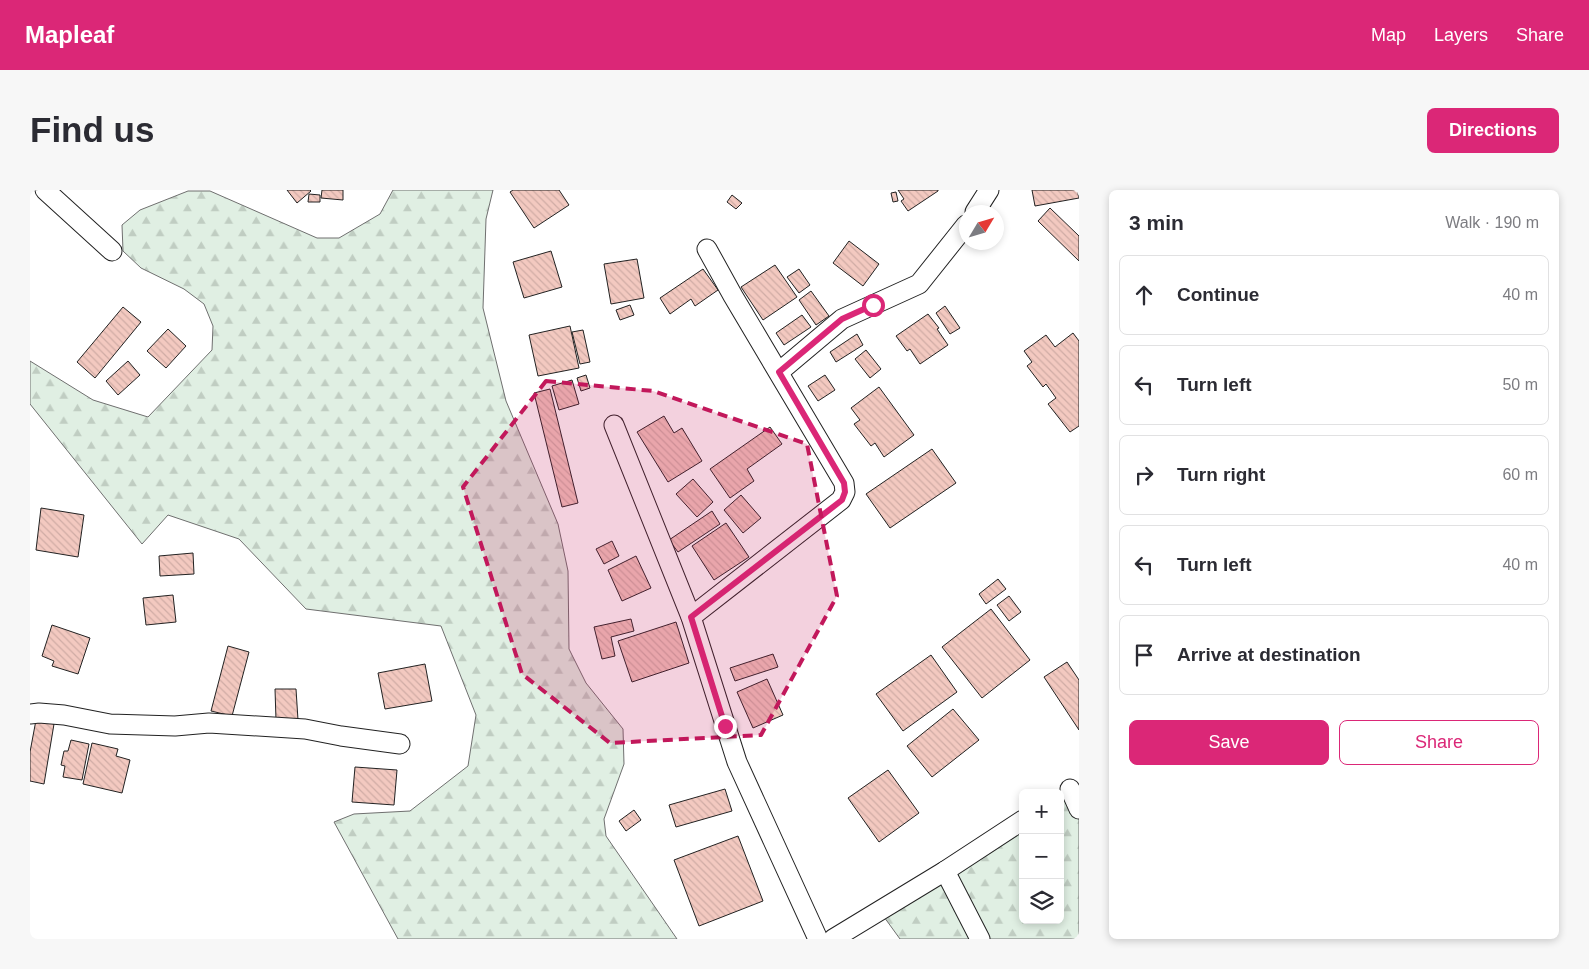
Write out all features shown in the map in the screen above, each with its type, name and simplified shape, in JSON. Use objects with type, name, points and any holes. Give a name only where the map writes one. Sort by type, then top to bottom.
[{"type":"street","points":[[45,190],[112,251]]},
{"type":"street","points":[[979,205],[989,190]]},
{"type":"street","points":[[779,372],[842,319],[919,284],[959,234]]},
{"type":"street","points":[[691,617],[842,500],[845,492],[844,483],[707,249]]},
{"type":"street","points":[[614,425],[691,617],[737,762],[818,939]]},
{"type":"street","points":[[30,714],[64,715],[110,724],[176,726],[209,723],[305,729],[400,744]]},
{"type":"street","points":[[1070,789],[1079,809]]},
{"type":"street","points":[[833,939],[945,871],[1019,823]]},
{"type":"street","points":[[945,871],[980,939]]},
{"type":"highlighted area","points":[[546,381],[653,391],[807,444],[837,596],[761,735],[610,743],[522,674],[463,487]]},
{"type":"green space","points":[[393,190],[493,190],[486,219],[483,308],[506,401],[558,524],[568,571],[569,649],[586,683],[623,729],[624,764],[604,819],[606,836],[677,939],[398,939],[334,822],[354,814],[410,811],[468,766],[476,715],[441,626],[306,609],[239,539],[168,515],[142,544],[30,404],[30,361],[93,400],[148,417],[212,350],[213,326],[204,304],[184,289],[141,268],[123,251],[122,225],[140,210],[188,191],[210,191],[317,238],[339,238],[380,214]]},
{"type":"green space","points":[[1072,785],[1079,807],[1079,939],[900,939],[879,910],[1019,818],[1019,924],[1064,924],[1064,790]]},
{"type":"building","points":[[287,190],[310,190],[311,191],[297,203]]},
{"type":"building","points":[[322,190],[343,190],[343,200],[321,198]]},
{"type":"building","points":[[513,190],[559,190],[569,205],[534,228],[510,192]]},
{"type":"building","points":[[898,190],[938,191],[908,211],[901,201],[904,199]]},
{"type":"building","points":[[1032,190],[1077,190],[1079,198],[1035,206]]},
{"type":"building","points":[[896,192],[898,201],[893,202],[891,193]]},
{"type":"building","points":[[309,194],[320,195],[320,202],[308,202]]},
{"type":"building","points":[[732,195],[742,203],[736,209],[727,202]]},
{"type":"building","points":[[1050,208],[1079,236],[1079,261],[1038,221]]},
{"type":"building","points":[[849,241],[879,264],[863,286],[833,263]]},
{"type":"building","points":[[551,251],[562,287],[524,298],[513,262]]},
{"type":"building","points":[[637,259],[644,298],[611,304],[604,264]]},
{"type":"building","points":[[775,265],[797,297],[763,320],[741,287]]},
{"type":"building","points":[[703,269],[718,290],[695,306],[691,299],[670,314],[660,298]]},
{"type":"building","points":[[799,269],[810,285],[799,293],[787,277]]},
{"type":"building","points":[[811,291],[829,316],[816,325],[799,300]]},
{"type":"building","points":[[630,305],[634,315],[620,320],[616,310]]},
{"type":"building","points":[[945,306],[960,328],[950,334],[936,313]]},
{"type":"building","points":[[123,307],[141,322],[95,378],[77,362]]},
{"type":"building","points":[[928,314],[939,328],[937,329],[948,345],[920,364],[910,349],[907,351],[896,336]]},
{"type":"building","points":[[802,315],[811,327],[784,345],[776,333]]},
{"type":"building","points":[[570,326],[579,368],[538,376],[529,335]]},
{"type":"building","points":[[168,329],[186,346],[166,368],[147,351]]},
{"type":"building","points":[[583,330],[590,362],[580,364],[572,332]]},
{"type":"building","points":[[1073,333],[1079,341],[1079,426],[1070,432],[1048,404],[1056,398],[1046,384],[1043,387],[1027,366],[1032,362],[1024,351],[1046,335],[1055,347]]},
{"type":"building","points":[[857,334],[863,345],[836,362],[830,352]]},
{"type":"building","points":[[866,350],[881,369],[870,378],[855,359]]},
{"type":"building","points":[[128,361],[140,375],[118,395],[106,381]]},
{"type":"building","points":[[586,375],[590,388],[581,391],[577,378]]},
{"type":"building","points":[[825,375],[835,390],[818,401],[808,386]]},
{"type":"building","points":[[572,380],[579,404],[559,410],[552,386]]},
{"type":"building","points":[[879,387],[914,435],[884,457],[875,443],[871,446],[854,424],[860,420],[851,408]]},
{"type":"building","points":[[550,389],[578,503],[562,507],[534,393]]},
{"type":"building","points":[[664,416],[674,433],[682,428],[702,461],[668,482],[637,432]]},
{"type":"building","points":[[770,427],[782,444],[747,469],[754,481],[730,498],[710,469]]},
{"type":"building","points":[[932,449],[956,483],[890,528],[866,494]]},
{"type":"building","points":[[693,479],[713,502],[697,517],[676,494]]},
{"type":"building","points":[[741,495],[761,518],[743,533],[724,510]]},
{"type":"building","points":[[41,508],[84,515],[78,557],[36,550]]},
{"type":"building","points":[[712,511],[720,524],[678,552],[669,540]]},
{"type":"building","points":[[726,523],[749,557],[714,580],[692,546]]},
{"type":"building","points":[[612,541],[619,556],[604,564],[596,549]]},
{"type":"building","points":[[193,553],[194,574],[160,576],[159,556]]},
{"type":"building","points":[[636,556],[651,588],[622,601],[608,570]]},
{"type":"building","points":[[998,579],[1006,589],[986,604],[979,594]]},
{"type":"building","points":[[173,595],[176,622],[146,625],[143,598]]},
{"type":"building","points":[[1009,596],[1021,612],[1009,621],[997,605]]},
{"type":"building","points":[[991,609],[1030,660],[982,698],[942,647]]},
{"type":"building","points":[[631,619],[634,631],[611,637],[615,656],[602,659],[594,627]]},
{"type":"building","points":[[676,622],[689,663],[632,682],[618,641]]},
{"type":"building","points":[[52,625],[90,638],[78,674],[52,666],[54,661],[42,656]]},
{"type":"building","points":[[228,646],[249,652],[232,716],[211,711]]},
{"type":"building","points":[[773,654],[778,667],[735,681],[730,668]]},
{"type":"building","points":[[931,655],[957,692],[903,731],[876,694]]},
{"type":"building","points":[[1067,662],[1079,680],[1079,730],[1044,677]]},
{"type":"building","points":[[425,664],[432,701],[385,709],[378,673]]},
{"type":"building","points":[[767,679],[783,715],[753,728],[737,692]]},
{"type":"building","points":[[275,689],[296,689],[298,720],[276,720]]},
{"type":"building","points":[[953,709],[979,740],[932,777],[907,746]]},
{"type":"building","points":[[36,720],[54,724],[44,784],[30,781],[30,752]]},
{"type":"building","points":[[71,740],[89,744],[82,780],[63,777],[65,766],[61,765],[64,751],[68,751]]},
{"type":"building","points":[[92,743],[118,749],[116,756],[130,760],[122,793],[83,784]]},
{"type":"building","points":[[355,767],[397,770],[394,805],[352,802]]},
{"type":"building","points":[[888,770],[919,813],[879,842],[848,798]]},
{"type":"building","points":[[725,789],[732,811],[676,827],[669,805]]},
{"type":"building","points":[[634,810],[641,820],[626,831],[619,821]]},
{"type":"building","points":[[738,836],[763,901],[699,926],[674,860]]},
{"type":"route","points":[[725,726],[691,617],[842,500],[845,492],[844,483],[779,372],[842,319],[873,305]]}]
